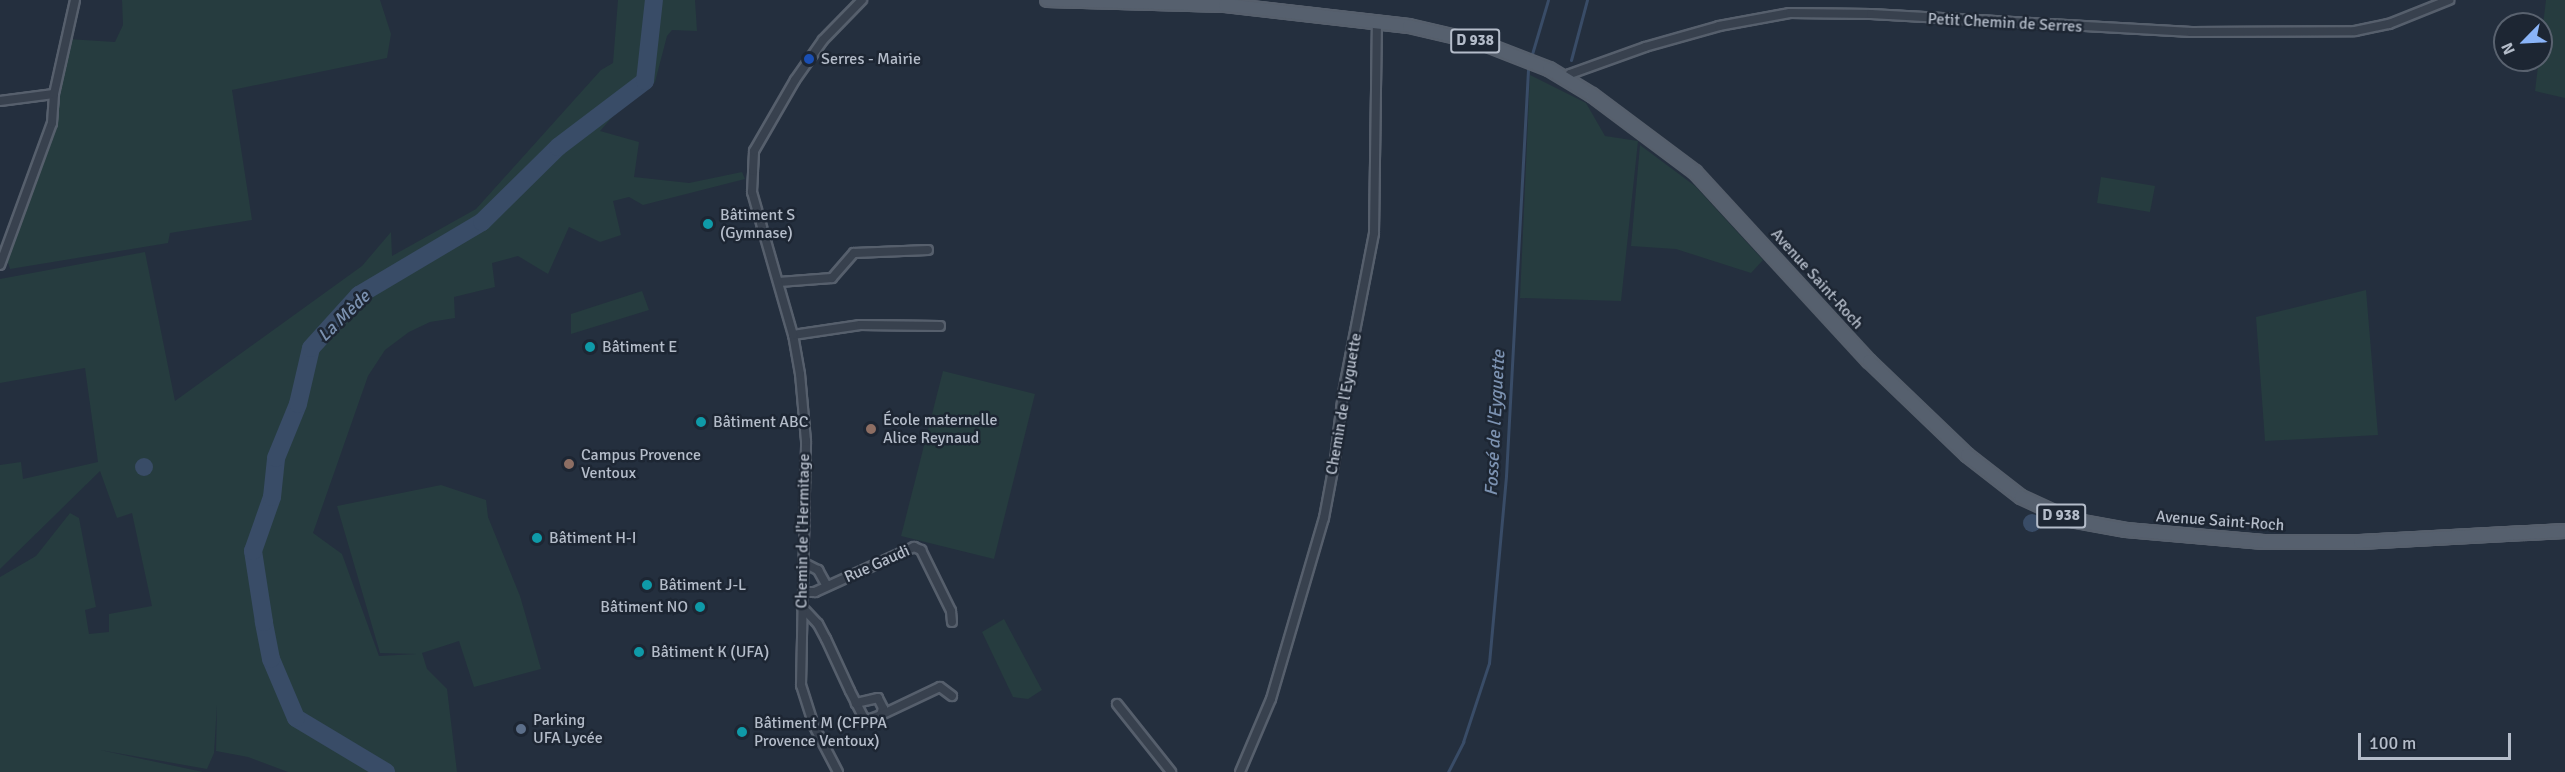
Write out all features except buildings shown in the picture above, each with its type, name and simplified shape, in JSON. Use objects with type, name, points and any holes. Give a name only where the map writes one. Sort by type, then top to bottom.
[{"type":"main road","name":"Avenue Saint-Roch","points":[[1047,0],[1189,2],[1377,22],[1435,31],[1532,60],[1566,79],[1695,172],[1936,428],[1996,479],[2046,510],[2097,526],[2264,542],[2360,542],[2565,531]]},
{"type":"street","points":[[0,265],[52,123],[54,94],[75,0]]},
{"type":"street","name":"Chemin de l'Hermitage","points":[[838,772],[814,726],[801,685],[806,441],[793,335],[752,192],[754,152],[809,59],[862,0]]},
{"type":"street","name":"Petit Chemin de Serres","points":[[1566,79],[1645,47],[1719,26],[1790,13],[1871,14],[2191,32],[2355,31],[2389,24],[2449,0]]},
{"type":"street","name":"Chemin de l'Eyguette","points":[[1240,772],[1271,699],[1324,518],[1343,393],[1374,233],[1377,22]]},
{"type":"street","points":[[0,100],[54,94]]},
{"type":"street","points":[[779,282],[832,278],[854,252],[928,250]]},
{"type":"street","points":[[793,335],[860,325],[940,326]]},
{"type":"street","name":"Rue Gaudi","points":[[803,592],[827,586],[906,549],[918,548],[951,611],[952,622]]},
{"type":"street","name":"Rue Gaudi","points":[[804,563],[819,570],[827,586]]},
{"type":"street","points":[[802,607],[818,624],[856,703],[868,720],[940,687],[952,696]]},
{"type":"street","points":[[856,703],[878,698],[884,708],[881,715]]},
{"type":"street","points":[[1117,704],[1171,772]]},
{"type":"green space","points":[[122,0],[380,0],[391,34],[387,58],[232,90],[252,220],[170,233],[168,243],[10,269],[6,256],[56,124],[68,39],[115,42],[123,25]]},
{"type":"green space","points":[[618,0],[695,0],[697,31],[672,30],[667,36],[655,82],[622,106],[600,131],[639,142],[634,177],[689,183],[742,172],[745,179],[643,205],[629,197],[613,201],[621,235],[600,242],[569,227],[548,274],[518,256],[492,263],[495,287],[454,297],[455,318],[430,322],[409,332],[385,350],[368,376],[313,533],[342,554],[379,656],[417,654],[380,653],[337,506],[441,485],[486,500],[488,517],[520,596],[541,669],[474,687],[459,641],[422,653],[427,669],[447,689],[457,772],[288,772],[248,757],[216,751],[217,704],[214,753],[207,769],[100,750],[203,772],[0,772],[0,577],[36,556],[70,513],[79,518],[96,607],[85,610],[89,634],[109,632],[109,614],[152,606],[132,513],[117,518],[100,471],[0,569],[0,465],[21,462],[23,479],[98,462],[85,368],[0,383],[0,279],[145,252],[175,401],[362,266],[391,232],[392,256],[476,209],[601,70],[613,63]]},
{"type":"green space","points":[[2546,0],[2565,0],[2565,98],[2535,91],[2537,72],[2553,72],[2553,12],[2545,12]]},
{"type":"green space","points":[[1530,75],[1586,103],[1605,136],[1638,141],[1621,301],[1520,298]]},
{"type":"green space","points":[[1640,145],[1695,186],[1763,260],[1751,273],[1676,249],[1631,246]]},
{"type":"green space","points":[[2101,177],[2155,186],[2150,212],[2097,203]]},
{"type":"green space","points":[[2366,290],[2378,435],[2265,441],[2256,317]]},
{"type":"green space","points":[[642,291],[649,310],[571,334],[571,314]]},
{"type":"green space","points":[[943,371],[1035,394],[994,559],[901,536]]},
{"type":"green space","points":[[1004,619],[1042,690],[1028,699],[1013,697],[982,632]]},
{"type":"water","points":[[144,458],[150,461],[153,467],[150,473],[144,476],[138,473],[135,467],[138,461]]},
{"type":"water","points":[[2032,514],[2039,516],[2041,523],[2039,530],[2032,532],[2025,530],[2023,523],[2025,516]]},
{"type":"waterway","name":"La Mède","points":[[386,772],[296,718],[271,659],[264,622],[253,551],[272,497],[276,458],[298,404],[311,348],[359,295],[482,222],[558,147],[645,81],[654,0]]},
{"type":"waterway","name":"Fossé de l'Eyguette","points":[[1532,54],[1548,0]]},
{"type":"waterway","points":[[1571,60],[1587,0]]},
{"type":"waterway","name":"Fossé de l'Eyguette","points":[[1448,772],[1463,742],[1489,663],[1506,476],[1528,69]]},
{"type":"place","name":"Serres - Mairie","points":[[809,59]]},
{"type":"place","name":"Bâtiment S (Gymnase)","points":[[708,224]]},
{"type":"place","name":"Bâtiment E","points":[[590,347]]},
{"type":"place","name":"Bâtiment ABC","points":[[701,422]]},
{"type":"place","name":"École maternelle Alice Reynaud","points":[[871,429]]},
{"type":"place","name":"Campus Provence Ventoux","points":[[569,464]]},
{"type":"place","name":"Bâtiment H-I","points":[[537,538]]},
{"type":"place","name":"Bâtiment J-L","points":[[647,585]]},
{"type":"place","name":"Bâtiment NO","points":[[700,607]]},
{"type":"place","name":"Bâtiment K (UFA)","points":[[639,652]]},
{"type":"place","name":"Parking UFA Lycée","points":[[521,729]]},
{"type":"place","name":"Bâtiment M (CFPPA Provence Ventoux)","points":[[742,732]]}]
